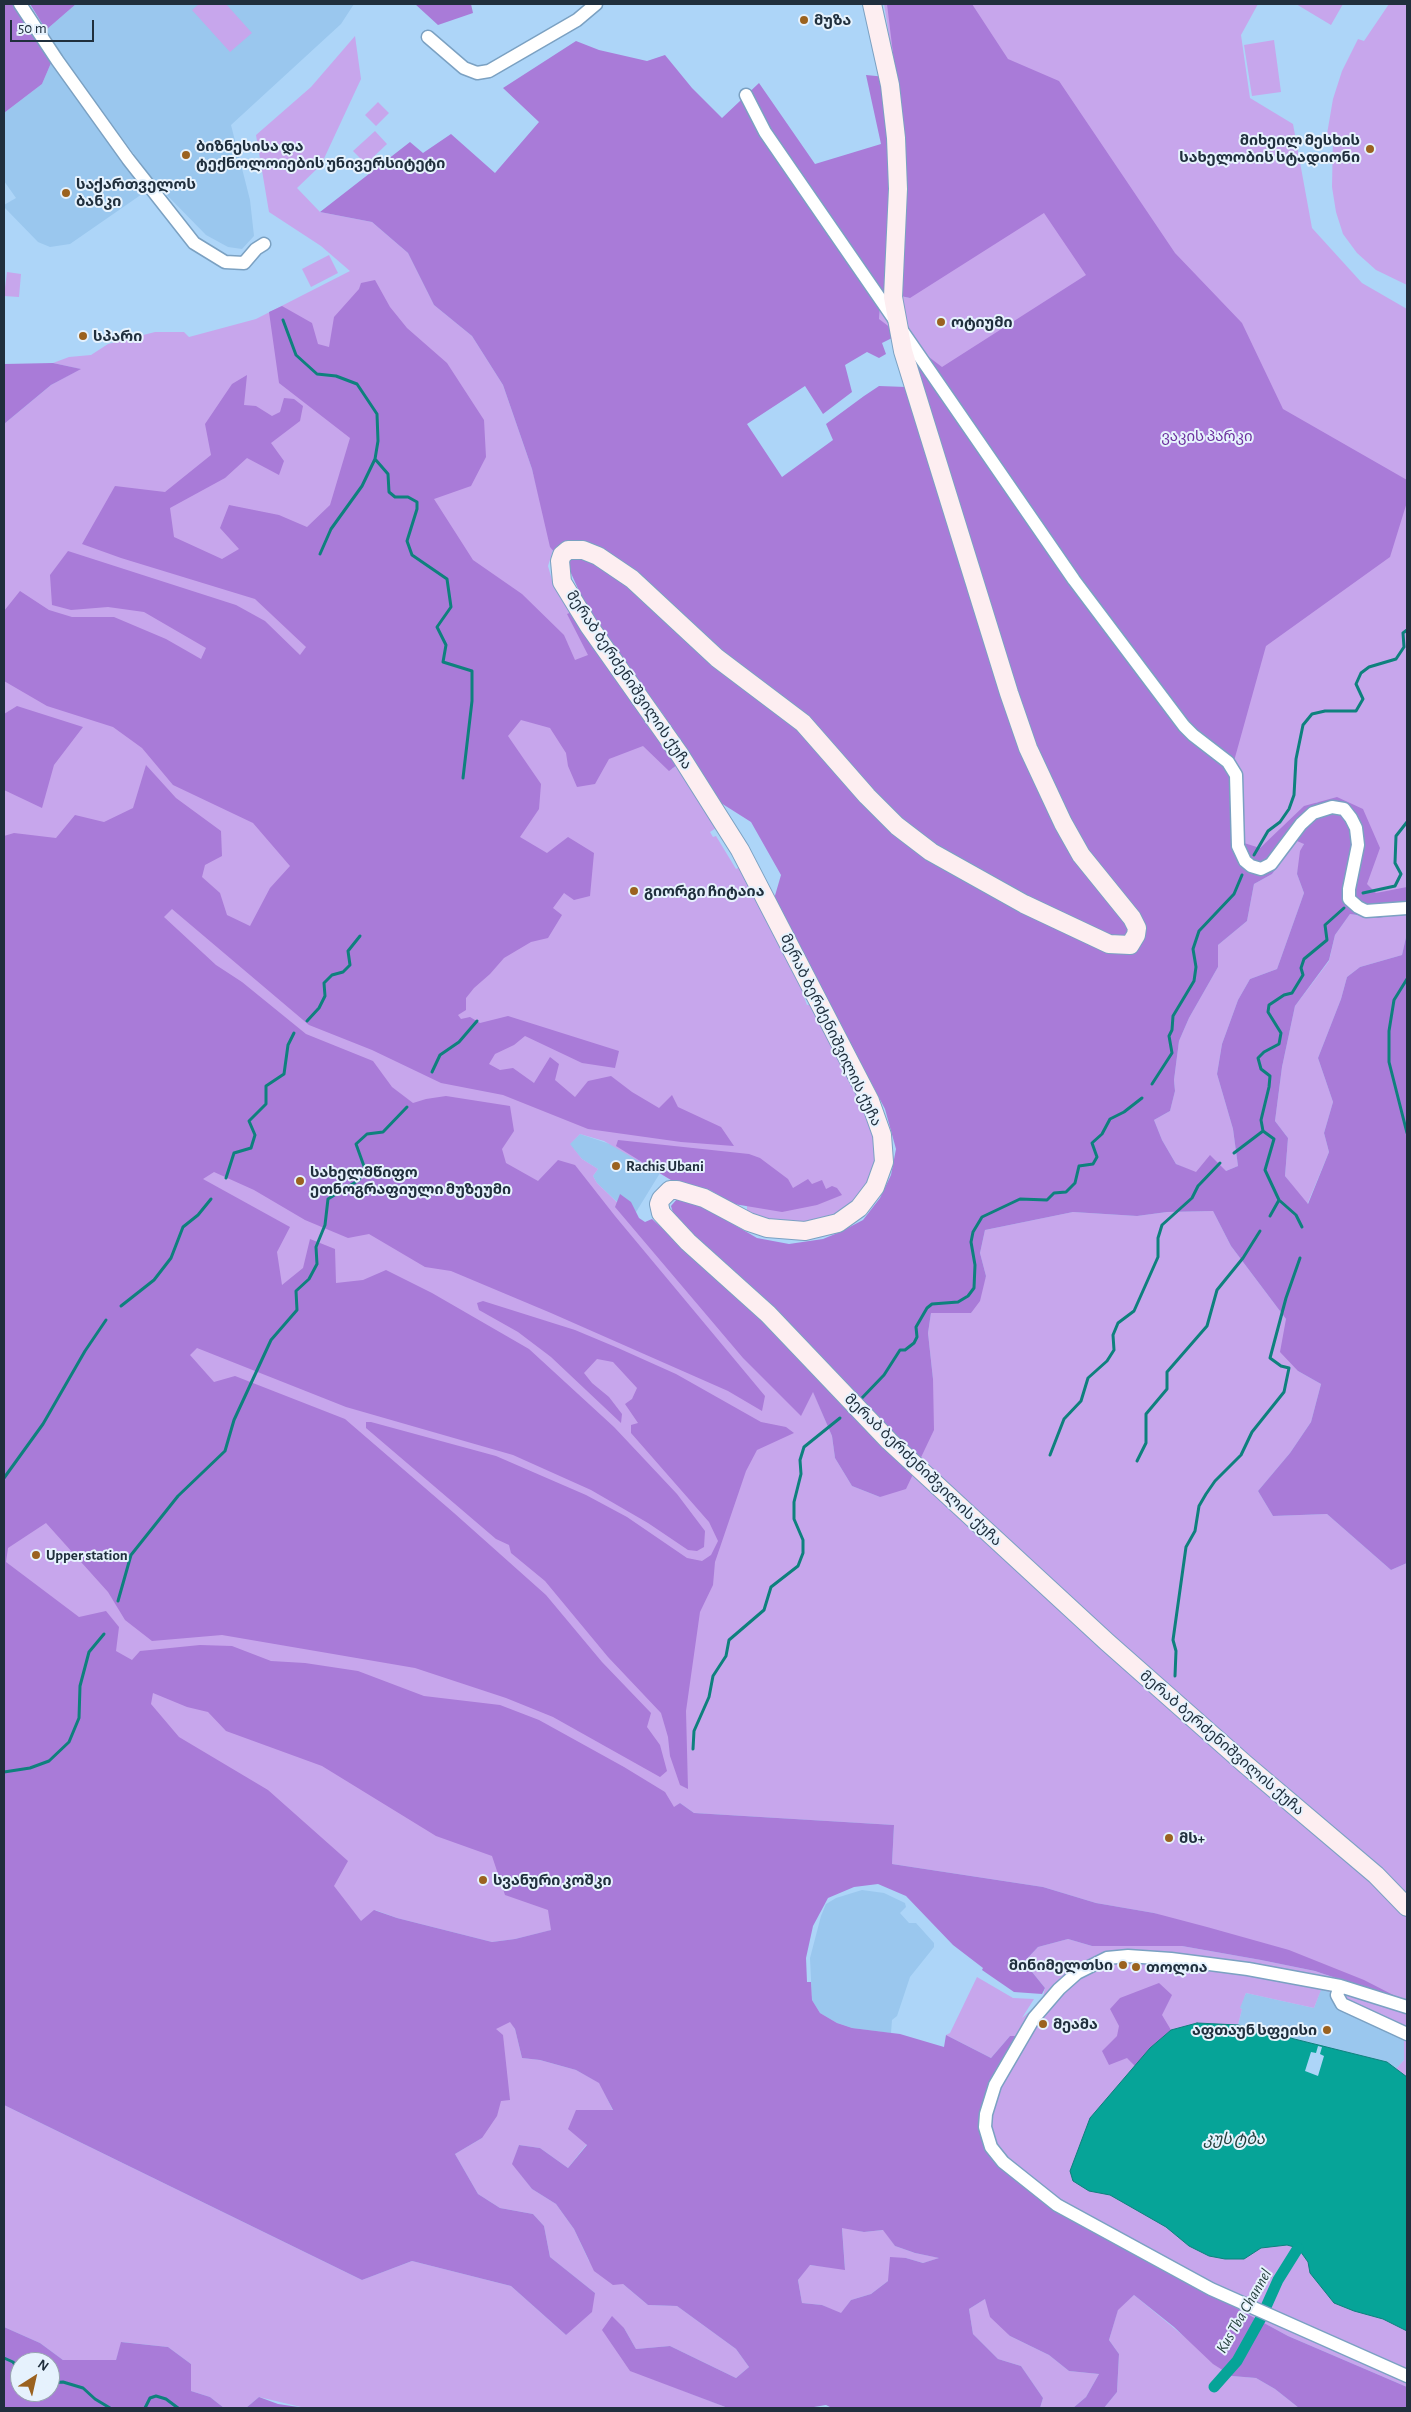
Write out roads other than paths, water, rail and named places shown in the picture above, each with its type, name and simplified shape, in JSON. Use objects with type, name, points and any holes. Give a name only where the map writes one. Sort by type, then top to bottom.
[{"type":"street","points":[[20,4],[57,60],[136,170],[194,243],[225,262],[244,263],[256,249],[264,244]]},
{"type":"street","points":[[428,37],[464,68],[477,73],[489,71],[577,20],[596,4]]},
{"type":"street","name":"მერაბ ბერძენიშვილის ქუჩა","points":[[872,4],[890,85],[896,138],[898,189],[893,297],[898,328],[939,469],[1028,748],[1059,815],[1081,856],[1132,918],[1137,928],[1136,939],[1126,946],[1109,944],[1024,904],[931,852],[897,826],[867,796],[803,723],[717,658],[632,578],[598,556],[583,550],[568,550],[562,555],[560,561],[562,582],[595,634],[680,755],[740,850],[870,1101],[882,1135],[884,1162],[875,1186],[860,1208],[838,1223],[805,1231],[767,1228],[749,1222],[704,1198],[677,1190],[664,1194],[660,1204],[661,1212],[688,1242],[768,1314],[889,1441],[1107,1642],[1245,1764],[1376,1875],[1407,1908]]},
{"type":"street","points":[[746,95],[765,132],[898,328],[1074,580],[1099,610],[1125,648],[1193,735],[1228,762],[1236,775],[1238,846],[1245,861],[1251,866],[1261,869],[1271,864],[1301,824],[1313,813],[1332,807],[1344,809],[1352,818],[1356,828],[1358,844],[1349,889],[1349,899],[1366,911],[1407,908]]},
{"type":"street","points":[[1407,2006],[1340,1986],[1248,1969],[1179,1960],[1128,1956],[1107,1958],[1087,1967],[1072,1977],[1034,2018],[1002,2069],[990,2099],[985,2127],[987,2139],[1003,2162],[1057,2205],[1115,2238],[1253,2309],[1407,2376]]},
{"type":"street","points":[[1340,1986],[1337,1995],[1342,2004],[1407,2034]]},
{"type":"water","name":"კუს ტბა","points":[[1197,2023],[1238,2025],[1387,2062],[1407,2077],[1407,2331],[1383,2319],[1334,2303],[1310,2273],[1308,2262],[1298,2248],[1287,2245],[1261,2248],[1244,2259],[1225,2259],[1209,2256],[1189,2246],[1166,2227],[1110,2195],[1089,2191],[1073,2181],[1070,2171],[1090,2118],[1150,2048],[1171,2030]]},
{"type":"waterway","points":[[283,320],[296,355],[317,374],[336,376],[357,384],[377,414],[378,441],[375,459],[388,474],[389,492],[395,497],[408,497],[417,502],[417,509],[407,541],[412,555],[447,579],[451,607],[437,627],[446,645],[443,662],[472,671],[472,701],[463,778]]},
{"type":"waterway","points":[[320,554],[331,529],[362,486],[375,459]]},
{"type":"waterway","points":[[1254,855],[1268,831],[1280,822],[1289,809],[1294,795],[1296,759],[1303,725],[1312,714],[1325,711],[1356,711],[1363,699],[1356,684],[1361,673],[1369,667],[1396,659],[1404,647],[1403,633],[1407,630]]},
{"type":"waterway","points":[[1363,893],[1395,886],[1401,874],[1395,863],[1396,836],[1407,822]]},
{"type":"waterway","points":[[1152,1084],[1172,1053],[1169,1036],[1172,1030],[1173,1016],[1194,981],[1196,967],[1193,949],[1199,931],[1234,894],[1242,875]]},
{"type":"waterway","points":[[1302,1227],[1296,1215],[1279,1200],[1265,1170],[1274,1139],[1263,1131],[1261,1120],[1270,1076],[1261,1069],[1258,1058],[1264,1052],[1279,1044],[1281,1033],[1268,1012],[1269,1005],[1284,995],[1292,993],[1303,975],[1301,968],[1304,959],[1327,940],[1325,925],[1344,908]]},
{"type":"waterway","points":[[307,1021],[319,1008],[325,996],[324,983],[332,975],[343,972],[350,965],[348,951],[360,936]]},
{"type":"waterway","points":[[1407,979],[1394,1000],[1389,1031],[1389,1062],[1407,1133]]},
{"type":"waterway","points":[[432,1072],[440,1055],[459,1042],[477,1021]]},
{"type":"waterway","points":[[226,1178],[234,1153],[251,1148],[255,1135],[249,1121],[266,1104],[266,1086],[284,1074],[288,1045],[294,1033]]},
{"type":"waterway","points":[[860,1400],[884,1375],[900,1350],[905,1350],[914,1343],[917,1337],[916,1327],[927,1308],[932,1304],[958,1302],[968,1296],[974,1288],[975,1265],[971,1242],[973,1232],[982,1217],[1020,1199],[1047,1200],[1054,1193],[1066,1192],[1075,1183],[1079,1166],[1093,1164],[1097,1157],[1092,1143],[1102,1134],[1110,1119],[1124,1112],[1142,1098]]},
{"type":"waterway","points":[[118,1601],[131,1555],[178,1496],[225,1451],[234,1420],[271,1340],[297,1310],[296,1291],[309,1279],[317,1264],[316,1247],[325,1225],[328,1199],[359,1180],[365,1169],[356,1144],[367,1134],[383,1132],[407,1107]]},
{"type":"waterway","points":[[1234,1153],[1263,1131]]},
{"type":"waterway","points":[[1050,1455],[1064,1419],[1081,1401],[1088,1378],[1107,1361],[1114,1350],[1113,1335],[1118,1323],[1134,1311],[1158,1257],[1158,1238],[1162,1225],[1192,1198],[1198,1186],[1220,1163]]},
{"type":"waterway","points":[[121,1306],[154,1280],[171,1258],[183,1227],[198,1215],[211,1199]]},
{"type":"waterway","points":[[1270,1216],[1279,1200]]},
{"type":"waterway","points":[[1137,1461],[1146,1443],[1146,1414],[1167,1389],[1167,1372],[1207,1326],[1217,1290],[1243,1258],[1260,1231]]},
{"type":"waterway","points":[[1175,1676],[1176,1651],[1173,1640],[1186,1547],[1195,1531],[1199,1506],[1206,1494],[1215,1481],[1241,1455],[1252,1432],[1284,1392],[1289,1368],[1281,1366],[1270,1358],[1286,1298],[1300,1258]]},
{"type":"waterway","points":[[4,1478],[43,1424],[85,1351],[106,1320]]},
{"type":"waterway","points":[[693,1749],[694,1731],[709,1697],[713,1676],[726,1656],[729,1640],[764,1610],[771,1587],[798,1566],[803,1553],[803,1540],[794,1519],[794,1502],[801,1474],[800,1460],[804,1447],[840,1418]]},
{"type":"waterway","points":[[4,1772],[30,1768],[49,1761],[69,1742],[79,1718],[80,1686],[89,1652],[104,1634]]},
{"type":"waterway","name":"Kus Tba Channel","points":[[1214,2387],[1237,2361],[1261,2318],[1278,2280],[1298,2248]]},
{"type":"waterway","points":[[4,2358],[10,2361]]},
{"type":"waterway","points":[[60,2382],[83,2388],[95,2399],[110,2408]]},
{"type":"waterway","points":[[145,2408],[150,2398],[156,2396],[166,2399],[178,2408]]},
{"type":"place","name":"მუზა","points":[[804,20]]},
{"type":"place","name":"მიხეილ მესხის სახელობის სტადიონი","points":[[1370,149]]},
{"type":"place","name":"ბიზნესისა და ტექნოლოიების უნივერსიტეტი","points":[[186,155]]},
{"type":"place","name":"საქართველოს ბანკი","points":[[66,193]]},
{"type":"place","name":"ოტიუმი","points":[[941,322]]},
{"type":"place","name":"სპარი","points":[[83,336]]},
{"type":"place","name":"გიორგი ჩიტაია","points":[[634,891]]},
{"type":"place","name":"Rachis Ubani","points":[[616,1166]]},
{"type":"place","name":"სახელმწიფო ეთნოგრაფიული მუზეუმი","points":[[300,1181]]},
{"type":"place","name":"Upper station","points":[[36,1555]]},
{"type":"place","name":"მს+","points":[[1169,1838]]},
{"type":"place","name":"სვანური კოშკი","points":[[483,1880]]},
{"type":"place","name":"მინიმელთსი","points":[[1123,1965]]},
{"type":"place","name":"თოლია","points":[[1136,1967]]},
{"type":"place","name":"მეამა","points":[[1043,2024]]},
{"type":"place","name":"აფთაუნ სფეისი","points":[[1327,2030]]},
{"type":"park label","name":"ვაკის პარკი","points":[[1207,436]]}]
